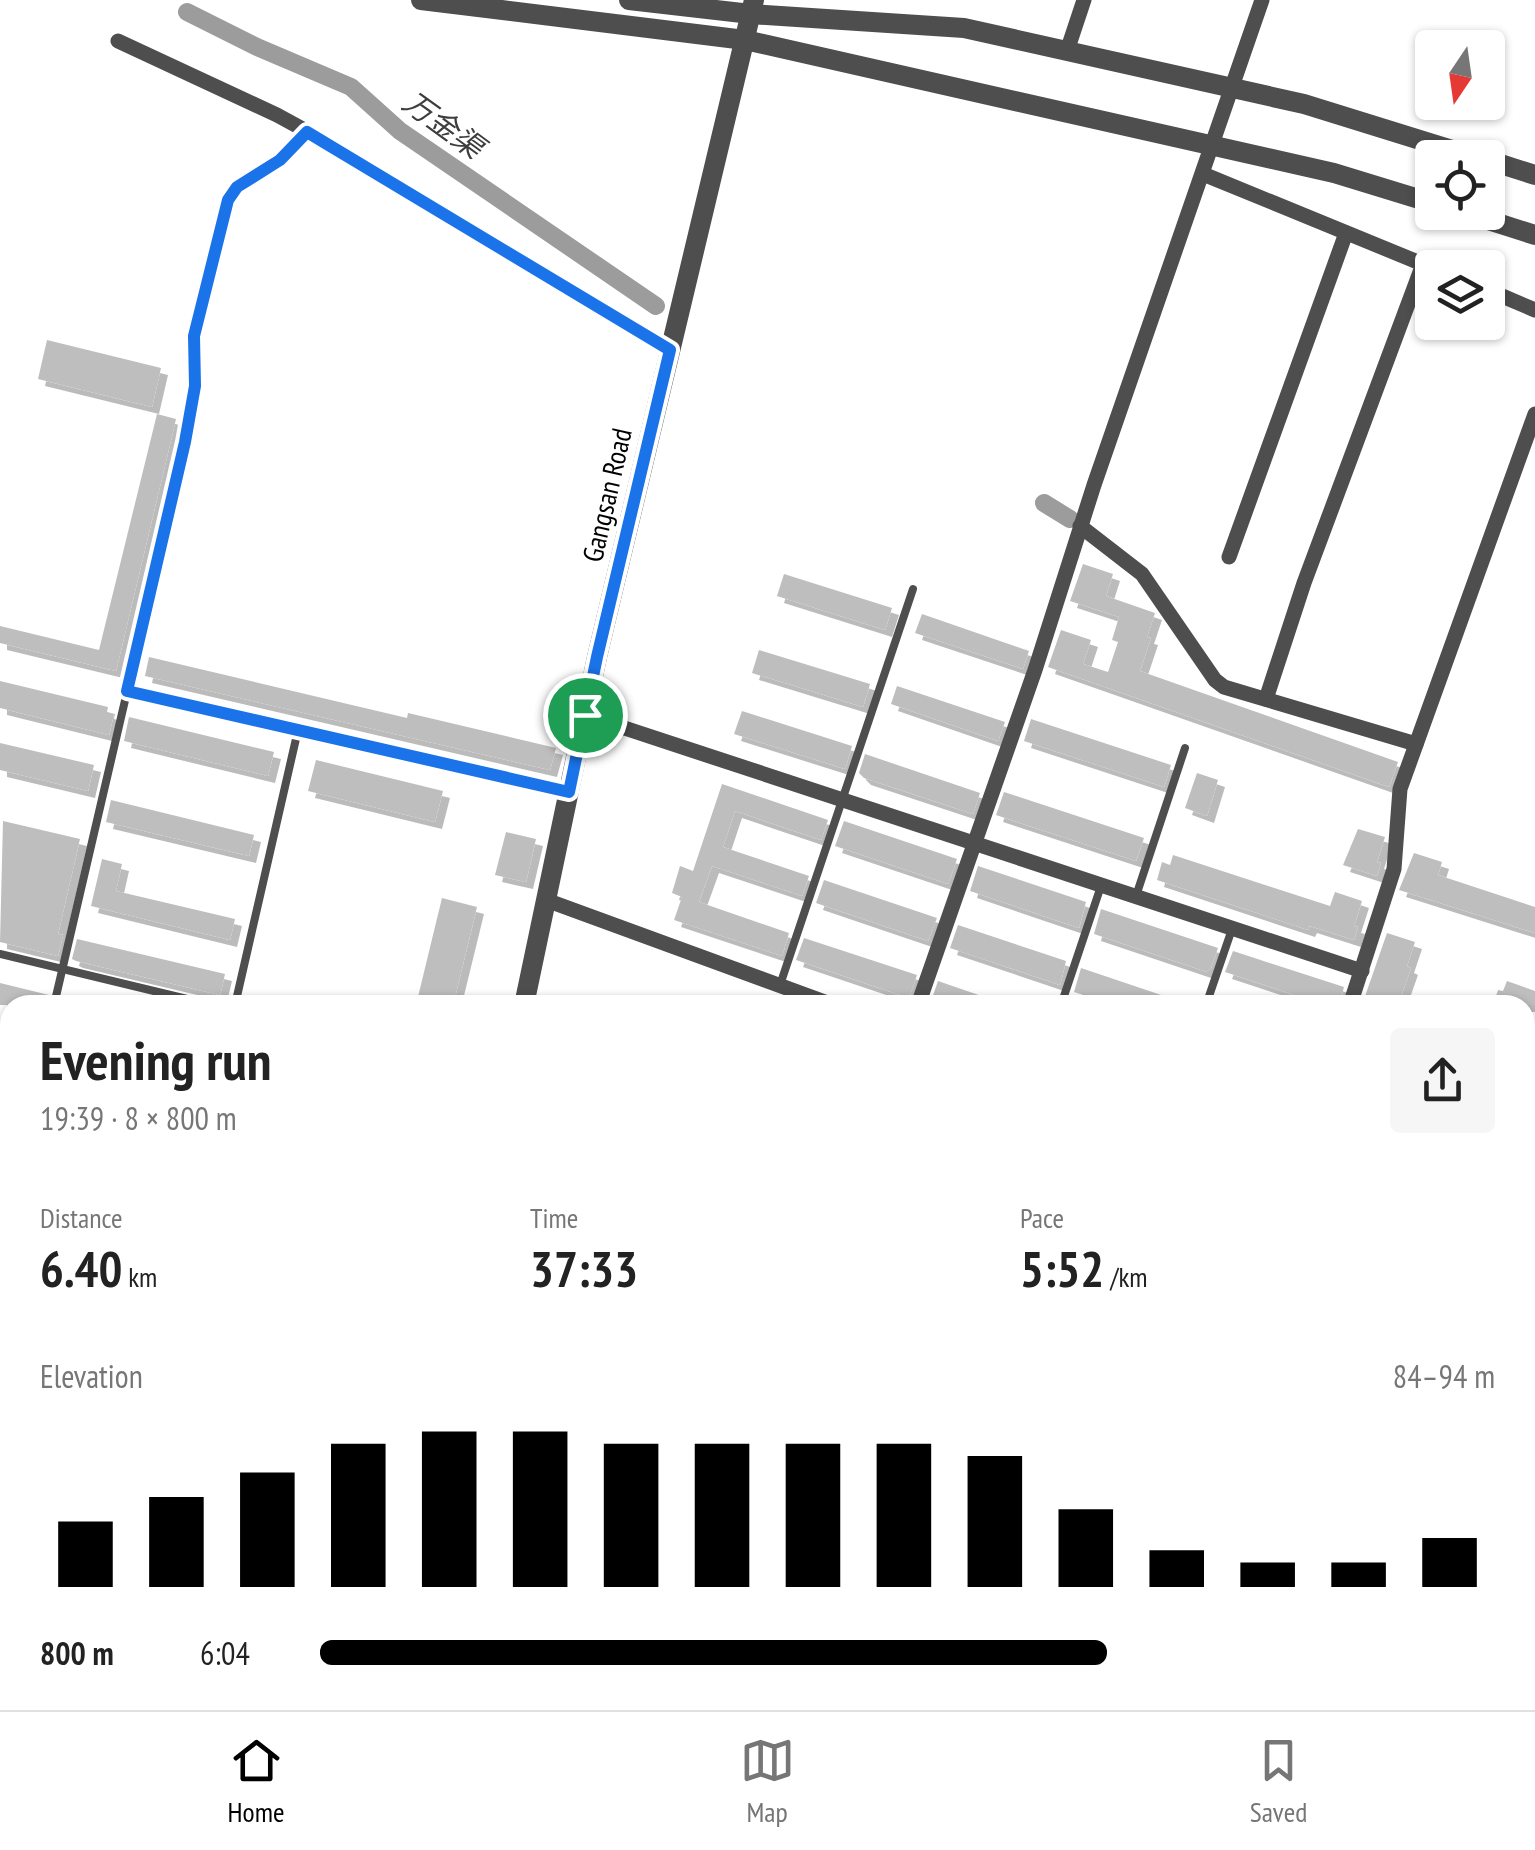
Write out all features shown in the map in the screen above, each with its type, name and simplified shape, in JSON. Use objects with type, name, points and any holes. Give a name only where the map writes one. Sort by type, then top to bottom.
[{"type":"street","points":[[421,0],[745,40],[1334,173],[1415,198]]},
{"type":"street","points":[[629,0],[753,7],[964,28],[1304,104],[1420,140]]},
{"type":"street","points":[[1067,51],[1084,0]]},
{"type":"street","points":[[921,995],[1262,0]]},
{"type":"street","name":"Gangsan Road","points":[[526,995],[585,715],[753,7]]},
{"type":"street","points":[[118,41],[307,132],[670,350]]},
{"type":"street","points":[[1505,165],[1535,175]]},
{"type":"street","points":[[1202,174],[1415,261]]},
{"type":"street","points":[[1505,225],[1535,235]]},
{"type":"street","points":[[1229,557],[1346,232]]},
{"type":"street","points":[[1505,297],[1535,310]]},
{"type":"street","points":[[1266,699],[1304,583],[1415,299]]},
{"type":"street","points":[[1354,995],[1394,869],[1400,789],[1535,414]]},
{"type":"street","points":[[1080,526],[1142,574],[1215,680],[1224,687],[1416,744]]},
{"type":"street","points":[[585,715],[1362,971]]},
{"type":"street","points":[[546,900],[807,995]]},
{"type":"lane","points":[[56,995],[185,442],[195,386],[194,336],[228,200],[237,187],[280,160],[307,132]]},
{"type":"lane","points":[[780,985],[913,589]]},
{"type":"lane","points":[[127,691],[569,792]]},
{"type":"lane","points":[[236,995],[298,730]]},
{"type":"lane","points":[[1136,896],[1185,748]]},
{"type":"lane","points":[[1065,995],[1101,885]]},
{"type":"lane","points":[[1209,995],[1232,928]]},
{"type":"lane","points":[[0,954],[170,995]]},
{"type":"building","points":[[47,340],[161,368],[152,407],[38,379]]},
{"type":"building","points":[[157,414],[176,419],[116,671],[0,643],[0,626],[99,650]]},
{"type":"building","points":[[1083,564],[1113,574],[1106,596],[1155,613],[1140,671],[1398,762],[1389,787],[1048,667],[1061,630],[1091,640],[1083,664],[1108,672],[1118,642],[1112,640],[1119,617],[1070,601]]},
{"type":"building","points":[[784,574],[892,608],[885,630],[777,596]]},
{"type":"building","points":[[922,614],[1029,651],[1023,669],[915,633]]},
{"type":"building","points":[[759,650],[870,684],[863,707],[752,673]]},
{"type":"building","points":[[149,657],[407,718],[408,713],[556,748],[550,770],[145,676]]},
{"type":"building","points":[[0,681],[108,707],[107,712],[114,714],[109,735],[0,708]]},
{"type":"building","points":[[897,686],[1005,722],[998,741],[891,704]]},
{"type":"building","points":[[742,711],[852,746],[845,769],[734,734]]},
{"type":"building","points":[[129,717],[274,752],[268,776],[124,741]]},
{"type":"building","points":[[1031,719],[1171,765],[1164,787],[1024,741]]},
{"type":"building","points":[[0,743],[94,765],[88,791],[0,770]]},
{"type":"building","points":[[865,754],[980,793],[973,814],[864,778],[859,773]]},
{"type":"building","points":[[316,760],[443,791],[435,822],[308,791]]},
{"type":"building","points":[[1197,773],[1218,780],[1207,816],[1185,808]]},
{"type":"building","points":[[722,784],[828,820],[821,840],[735,811],[723,847],[809,876],[802,896],[712,866],[699,902],[789,933],[782,956],[674,920],[682,897],[672,893],[680,866],[693,871]]},
{"type":"building","points":[[1004,792],[1144,838],[1136,861],[996,815]]},
{"type":"building","points":[[111,800],[254,835],[249,856],[106,822]]},
{"type":"building","points":[[3,821],[80,839],[58,934],[63,935],[58,956],[0,942]]},
{"type":"building","points":[[844,821],[957,859],[948,884],[835,846]]},
{"type":"building","points":[[1358,829],[1385,837],[1377,876],[1343,865]]},
{"type":"building","points":[[506,832],[536,839],[526,882],[495,875]]},
{"type":"building","points":[[1414,853],[1442,862],[1438,875],[1535,907],[1535,933],[1399,890]]},
{"type":"building","points":[[1173,855],[1330,906],[1335,892],[1362,901],[1354,940],[1310,926],[1308,930],[1157,880],[1162,862],[1170,865]]},
{"type":"building","points":[[102,859],[122,864],[116,891],[235,919],[230,940],[91,906]]},
{"type":"building","points":[[978,866],[1086,902],[1079,928],[970,891]]},
{"type":"building","points":[[824,880],[937,918],[928,941],[816,903]]},
{"type":"building","points":[[442,898],[477,907],[455,995],[418,995]]},
{"type":"building","points":[[1101,909],[1218,948],[1211,968],[1207,972],[1094,934]]},
{"type":"building","points":[[958,925],[1066,961],[1060,985],[950,948]]},
{"type":"building","points":[[1387,933],[1415,942],[1402,995],[1365,995]]},
{"type":"building","points":[[804,938],[917,975],[910,995],[900,995],[796,960]]},
{"type":"building","points":[[77,939],[225,974],[220,995],[76,961],[72,959]]},
{"type":"building","points":[[1233,951],[1344,987],[1342,995],[1295,995],[1225,972]]},
{"type":"building","points":[[1081,968],[1161,995],[1083,995],[1074,992]]},
{"type":"building","points":[[938,981],[979,995],[933,995]]},
{"type":"building","points":[[1507,981],[1535,991],[1535,995],[1496,995],[1498,990],[1503,991]]},
{"type":"building","points":[[0,983],[49,995],[0,995]]},
{"type":"waterway","name":"万金渠","points":[[187,12],[351,87],[400,131],[656,306]]},
{"type":"waterway","name":"万金渠","points":[[1044,503],[1070,519]]},
{"type":"route","points":[[307,132],[670,350],[585,715],[569,792],[127,691],[185,442],[195,386],[194,336],[228,200],[237,187],[280,160],[307,132]]}]
